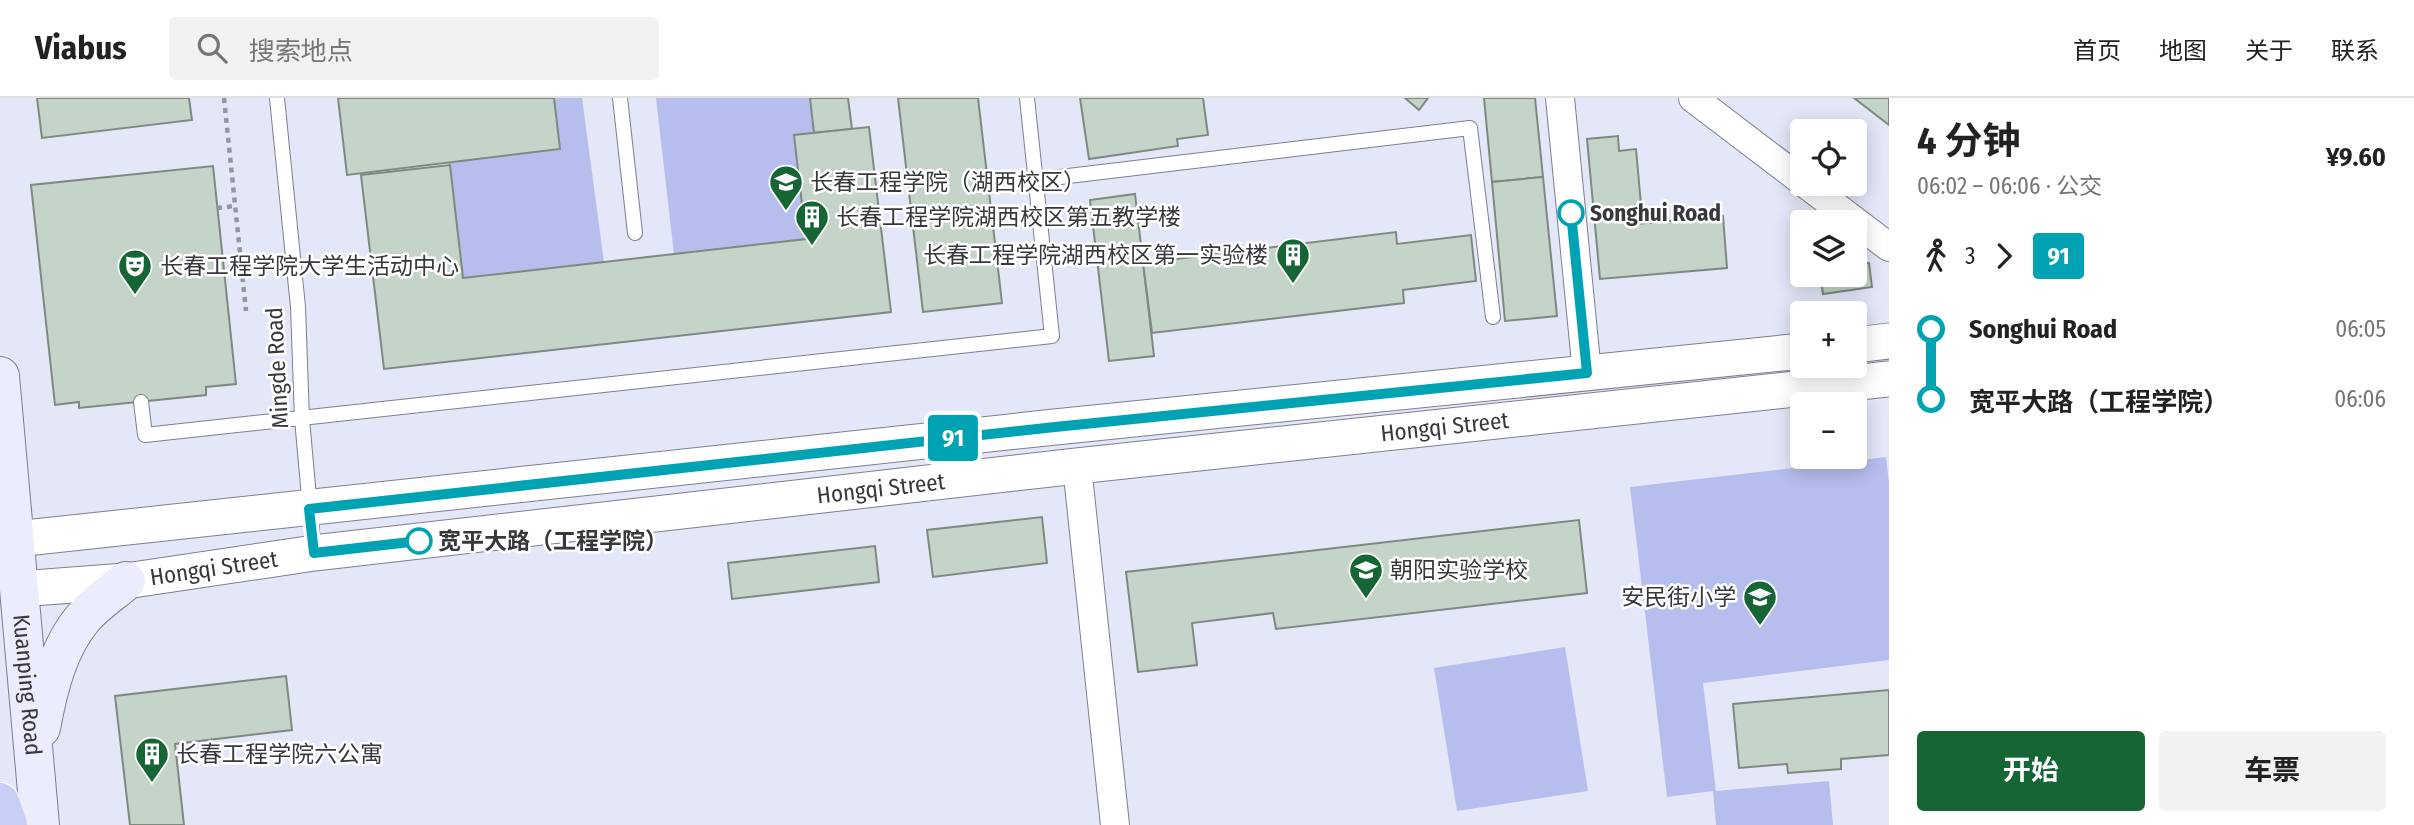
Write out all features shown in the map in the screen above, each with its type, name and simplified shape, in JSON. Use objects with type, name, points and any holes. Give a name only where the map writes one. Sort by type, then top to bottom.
[{"type":"highway","points":[[0,802],[8,825]]},
{"type":"main road","name":"Kuanping Road","points":[[0,376],[10,590],[40,825]]},
{"type":"main road","points":[[33,768],[44,708],[54,671],[63,652],[83,618],[126,581]]},
{"type":"street","points":[[1560,98],[1587,373]]},
{"type":"street","points":[[1693,98],[1790,171]]},
{"type":"street","points":[[1822,196],[1889,247]]},
{"type":"street","points":[[1867,344],[1889,341]]},
{"type":"street","name":"Hongqi Street","points":[[8,539],[309,509],[1055,427],[1790,352]]},
{"type":"street","name":"Hongqi Street","points":[[10,590],[126,581],[314,553],[1889,379]]},
{"type":"street","points":[[1077,467],[1115,825]]},
{"type":"lane","name":"Mingde Road","points":[[277,98],[298,307],[302,419],[314,553]]},
{"type":"lane","points":[[620,98],[635,233]]},
{"type":"lane","points":[[141,402],[145,435],[1052,336],[1027,98]]},
{"type":"lane","points":[[1035,180],[1470,128],[1493,317]]},
{"type":"path","points":[[223,98],[246,311]]},
{"type":"path","points":[[217,208],[235,206]]},
{"type":"shaded area","points":[[554,98],[582,98],[604,262],[463,278],[448,163],[560,149]]},
{"type":"shaded area","points":[[656,98],[810,98],[814,133],[806,239],[674,254]]},
{"type":"shaded area","name":"安民街小学","points":[[1886,457],[1889,483],[1889,660],[1703,683],[1716,791],[1829,781],[1833,825],[1716,825],[1713,791],[1667,797],[1630,487],[1790,468],[1867,469],[1867,459]]},
{"type":"shaded area","points":[[1565,647],[1588,791],[1457,811],[1434,668]]},
{"type":"building","points":[[37,98],[189,98],[192,120],[42,138]]},
{"type":"building","points":[[338,98],[554,98],[560,149],[347,175]]},
{"type":"building","points":[[810,98],[848,98],[852,129],[814,133]]},
{"type":"building","points":[[898,98],[978,98],[1002,303],[923,312]]},
{"type":"building","points":[[1080,98],[1203,98],[1208,135],[1177,139],[1178,146],[1089,159]]},
{"type":"building","points":[[1405,98],[1428,98],[1419,110]]},
{"type":"building","points":[[1484,98],[1535,98],[1543,177],[1492,182]]},
{"type":"building","points":[[1854,98],[1889,98],[1889,125]]},
{"type":"building","name":"长春工程学院湖西校区第五教学楼","points":[[869,127],[891,312],[384,369],[361,175],[450,165],[463,278],[806,239],[794,135]]},
{"type":"building","points":[[1618,136],[1619,151],[1636,149],[1641,205],[1635,205],[1636,224],[1723,216],[1727,268],[1600,279],[1587,139]]},
{"type":"building","name":"长春工程学院大学生活动中心","points":[[213,166],[236,384],[206,387],[206,395],[79,408],[79,402],[55,405],[31,185]]},
{"type":"building","points":[[1543,177],[1557,316],[1505,321],[1492,182]]},
{"type":"building","points":[[1135,194],[1154,356],[1109,361],[1090,200]]},
{"type":"building","name":"长春工程学院湖西校区第一实验楼","points":[[1396,232],[1397,244],[1471,235],[1476,281],[1403,290],[1404,303],[1152,333],[1143,263]]},
{"type":"building","points":[[1867,263],[1872,287],[1823,294],[1822,287],[1867,287]]},
{"type":"building","points":[[1042,517],[1047,563],[933,577],[927,530]]},
{"type":"building","points":[[1579,520],[1587,593],[1276,629],[1273,613],[1192,623],[1197,665],[1138,672],[1126,572]]},
{"type":"building","points":[[875,546],[879,582],[732,599],[728,563]]},
{"type":"building","name":"长春工程学院六公寓","points":[[286,676],[292,730],[175,744],[184,825],[130,825],[115,696]]},
{"type":"building","points":[[1889,690],[1889,755],[1841,759],[1841,769],[1788,773],[1787,764],[1739,768],[1733,704]]},
{"type":"bus line","name":"91","points":[[419,541],[314,553],[309,509],[1055,427],[1587,373],[1571,213]]},
{"type":"place","name":"长春工程学院（湖西校区）","points":[[786,212]]},
{"type":"place","name":"Songhui Road","points":[[1571,213]]},
{"type":"place","name":"长春工程学院湖西校区第五教学楼","points":[[812,247]]},
{"type":"place","name":"长春工程学院湖西校区第一实验楼","points":[[1293,285]]},
{"type":"place","name":"长春工程学院大学生活动中心","points":[[135,296]]},
{"type":"place","name":"宽平大路（工程学院）","points":[[419,541]]},
{"type":"place","name":"朝阳实验学校","points":[[1366,600]]},
{"type":"place","name":"安民街小学","points":[[1760,627]]},
{"type":"place","name":"长春工程学院六公寓","points":[[152,784]]}]
